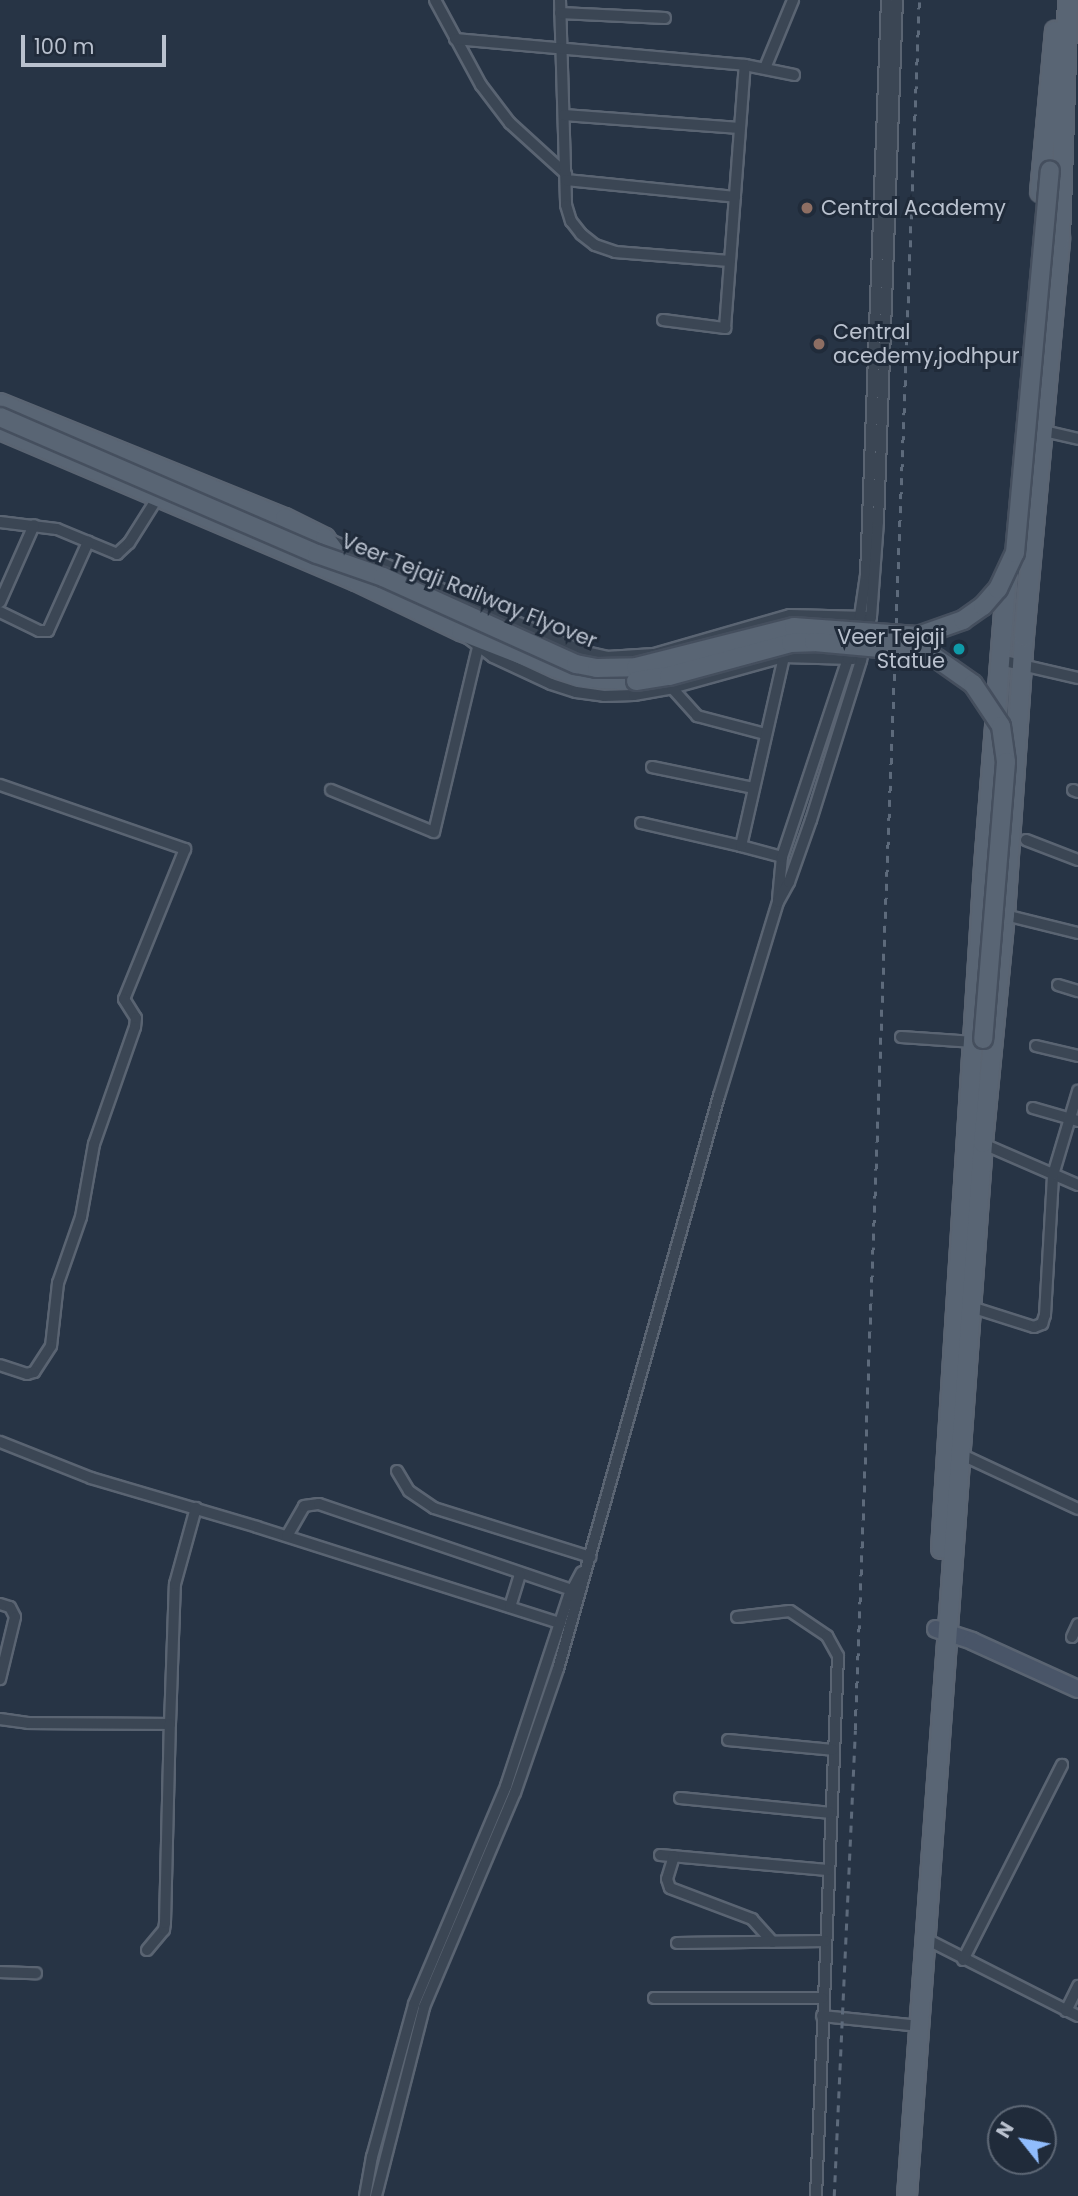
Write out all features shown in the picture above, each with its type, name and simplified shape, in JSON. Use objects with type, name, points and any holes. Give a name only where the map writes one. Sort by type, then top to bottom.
[{"type":"main road","points":[[907,2196],[914,2026],[976,1141],[991,1076],[1022,664],[1060,239],[1055,123],[1058,0]]},
{"type":"main road","points":[[991,1076],[979,1040],[1000,660],[1055,123],[1071,9]]},
{"type":"main road","name":"Veer Tejaji Railway Flyover","points":[[0,417],[317,554],[383,577],[576,664],[597,668],[636,667],[794,627],[918,636],[963,620],[983,606],[998,589],[1015,553],[1055,123]]},
{"type":"main road","points":[[0,403],[273,513],[326,538],[356,580]]},
{"type":"main road","points":[[0,429],[356,580],[461,631],[581,678],[607,682],[669,676],[749,653],[814,642],[913,651],[936,658],[957,670],[987,701],[1001,726],[1005,743],[979,1040],[972,1089],[976,1141],[971,1307],[960,1454],[941,1631],[926,1939],[895,2196]]},
{"type":"street","points":[[435,0],[481,85],[510,123],[566,177],[735,197]]},
{"type":"street","points":[[560,0],[566,205],[581,234],[595,245],[615,252],[730,261]]},
{"type":"street","points":[[765,68],[793,0]]},
{"type":"street","points":[[778,902],[789,882],[811,820],[861,660],[878,522],[887,0]]},
{"type":"street","points":[[880,311],[897,0]]},
{"type":"street","points":[[561,13],[665,18]]},
{"type":"street","points":[[455,38],[745,65],[794,75]]},
{"type":"street","points":[[663,320],[725,328],[745,65]]},
{"type":"street","points":[[564,115],[740,128]]},
{"type":"street","points":[[1044,431],[1078,439]]},
{"type":"street","points":[[0,522],[57,529],[111,554],[123,550],[158,497]]},
{"type":"street","points":[[0,602],[34,525]]},
{"type":"street","points":[[326,538],[582,651],[607,657],[654,654],[790,615],[865,617]]},
{"type":"street","points":[[0,612],[39,631],[48,631],[88,542]]},
{"type":"street","points":[[376,2196],[424,2007],[534,1745],[590,1557],[719,1096],[778,902],[782,857],[848,659],[865,617]]},
{"type":"street","points":[[461,631],[478,647],[551,684],[576,692],[634,695],[673,688],[784,657],[861,660]]},
{"type":"street","points":[[331,790],[434,832],[478,647]]},
{"type":"street","points":[[741,846],[784,657]]},
{"type":"street","points":[[1000,660],[1078,678]]},
{"type":"street","points":[[673,688],[697,716],[765,734]]},
{"type":"street","points":[[652,767],[753,788]]},
{"type":"street","points":[[0,785],[185,849],[124,999],[125,1006],[136,1018],[135,1027],[94,1144],[81,1217],[58,1283],[51,1346],[34,1372],[27,1374],[0,1365]]},
{"type":"street","points":[[641,823],[782,857]]},
{"type":"street","points":[[1026,840],[1078,860]]},
{"type":"street","points":[[1005,915],[1078,933]]},
{"type":"street","points":[[1058,985],[1078,991]]},
{"type":"street","points":[[901,1037],[979,1040]]},
{"type":"street","points":[[1036,1046],[1078,1056]]},
{"type":"street","points":[[971,1307],[1034,1327],[1042,1324],[1045,1315],[1053,1175],[1074,1120],[1078,1091]]},
{"type":"street","points":[[1033,1108],[1074,1120]]},
{"type":"street","points":[[976,1141],[1078,1185]]},
{"type":"street","points":[[0,1442],[91,1478],[287,1536],[560,1623]]},
{"type":"street","points":[[960,1454],[1078,1509]]},
{"type":"street","points":[[397,1471],[409,1490],[435,1508],[590,1557]]},
{"type":"street","points":[[287,1536],[304,1506],[319,1504],[572,1590]]},
{"type":"street","points":[[147,1950],[164,1930],[165,1923],[175,1584],[196,1508]]},
{"type":"street","points":[[365,2196],[372,2157],[414,2004],[506,1786],[572,1590],[590,1557]]},
{"type":"street","points":[[510,1607],[520,1574]]},
{"type":"street","points":[[0,1604],[10,1607],[15,1617],[0,1679]]},
{"type":"street","points":[[737,1617],[790,1611],[810,1623],[834,1645],[838,1656],[827,1870],[816,2196]]},
{"type":"street","points":[[1072,1637],[1078,1624]]},
{"type":"street","points":[[941,1631],[972,1641],[1078,1689]]},
{"type":"street","points":[[0,1719],[28,1723],[170,1724]]},
{"type":"street","points":[[728,1740],[833,1749]]},
{"type":"street","points":[[963,1960],[1062,1765]]},
{"type":"street","points":[[680,1798],[831,1813]]},
{"type":"street","points":[[660,1855],[827,1870]]},
{"type":"street","points":[[674,1856],[667,1879],[670,1888],[752,1919],[773,1942]]},
{"type":"street","points":[[926,1939],[1078,2017]]},
{"type":"street","points":[[677,1943],[825,1941]]},
{"type":"street","points":[[0,1972],[36,1973]]},
{"type":"street","points":[[1066,2011],[1078,1986]]},
{"type":"street","points":[[654,1998],[823,1998]]},
{"type":"street","points":[[822,2016],[914,2026]]},
{"type":"railway","points":[[834,2196],[855,1730],[919,0]]},
{"type":"place","name":"Central Academy","points":[[807,208]]},
{"type":"place","name":"Central acedemy,jodhpur","points":[[819,344]]},
{"type":"place","name":"Veer Tejaji Statue","points":[[959,649]]}]
